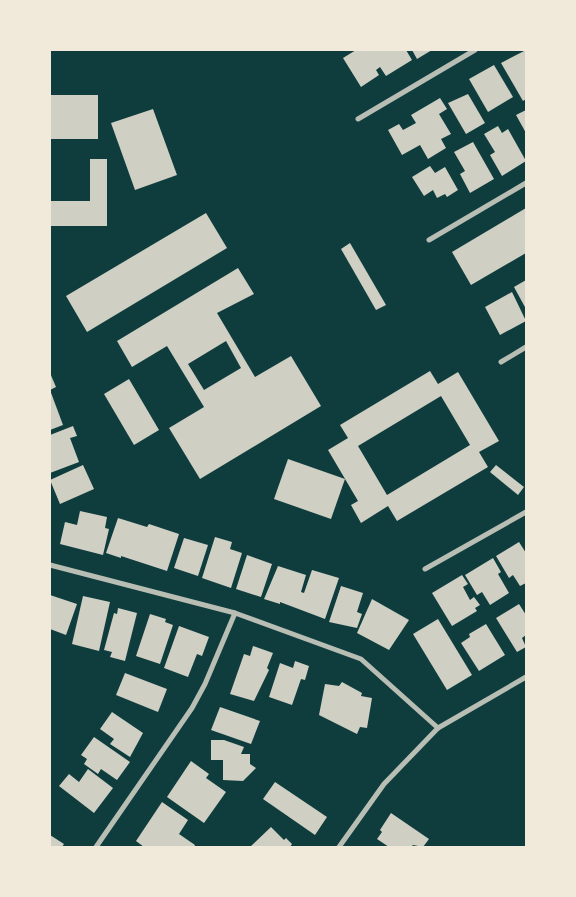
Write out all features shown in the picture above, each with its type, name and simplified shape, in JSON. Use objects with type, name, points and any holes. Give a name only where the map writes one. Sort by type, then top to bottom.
[{"type":"street","points":[[358,119],[474,50]]},
{"type":"street","points":[[429,240],[526,183]]},
{"type":"street","points":[[501,362],[526,347]]},
{"type":"street","points":[[425,569],[526,512]]},
{"type":"street","points":[[50,565],[235,613],[361,659],[438,728]]},
{"type":"street","points":[[96,847],[192,708],[205,684],[235,613]]},
{"type":"street","points":[[339,847],[384,784],[438,728],[526,677]]},
{"type":"building","points":[[356,50],[406,50],[412,60],[386,76],[380,67],[376,70],[379,75],[361,87],[343,58]]},
{"type":"building","points":[[412,50],[432,50],[417,59]]},
{"type":"building","points":[[526,50],[526,99],[523,101],[501,63]]},
{"type":"building","points":[[494,65],[513,97],[488,112],[469,79]]},
{"type":"building","points":[[468,94],[485,123],[466,134],[448,103]]},
{"type":"building","points":[[50,95],[98,95],[98,139],[50,139]]},
{"type":"building","points":[[440,98],[447,109],[439,114],[451,134],[441,139],[446,148],[428,159],[420,145],[402,155],[388,130],[399,124],[403,130],[416,123],[411,115]]},
{"type":"building","points":[[153,109],[177,175],[135,190],[111,123]]},
{"type":"building","points":[[526,110],[526,133],[516,115]]},
{"type":"building","points":[[498,126],[502,133],[508,129],[526,161],[502,176],[490,155],[495,152],[484,134]]},
{"type":"building","points":[[473,142],[494,179],[470,193],[460,174],[465,171],[454,152]]},
{"type":"building","points":[[90,159],[107,159],[107,226],[50,226],[50,201],[90,201]]},
{"type":"building","points":[[430,166],[435,173],[445,167],[458,190],[447,197],[445,194],[437,198],[433,190],[424,196],[412,177]]},
{"type":"building","points":[[526,208],[526,253],[471,285],[452,252]]},
{"type":"building","points":[[206,213],[227,248],[87,332],[66,296]]},
{"type":"building","points":[[350,243],[386,305],[376,310],[341,249]]},
{"type":"building","points":[[238,268],[254,294],[217,313],[255,377],[291,356],[321,406],[200,479],[169,428],[204,407],[167,346],[132,367],[117,341]],"holes":[[[226,341],[241,368],[204,390],[188,364]]]},
{"type":"building","points":[[526,280],[526,309],[514,287]]},
{"type":"building","points":[[512,292],[526,321],[500,335],[485,307]]},
{"type":"building","points":[[430,371],[438,384],[458,372],[499,441],[479,452],[488,467],[397,521],[388,506],[361,523],[351,505],[358,501],[328,450],[348,438],[340,425]],"holes":[[[441,396],[470,445],[387,495],[358,446]]]},
{"type":"building","points":[[50,373],[56,387],[50,390]]},
{"type":"building","points":[[129,379],[159,430],[134,445],[104,394]]},
{"type":"building","points":[[50,390],[63,425],[50,430]]},
{"type":"building","points":[[73,426],[77,436],[70,438],[79,462],[50,473],[50,435]]},
{"type":"building","points":[[288,459],[345,479],[331,519],[274,499]]},
{"type":"building","points":[[83,465],[94,489],[60,504],[50,480]]},
{"type":"building","points":[[496,465],[524,487],[518,495],[490,472]]},
{"type":"building","points":[[80,511],[107,517],[105,528],[109,529],[103,555],[60,544],[65,522],[77,525]]},
{"type":"building","points":[[118,518],[147,527],[149,524],[179,534],[167,571],[106,553]]},
{"type":"building","points":[[215,537],[232,542],[230,549],[242,553],[231,588],[202,578]]},
{"type":"building","points":[[184,538],[208,545],[198,576],[174,568]]},
{"type":"building","points":[[519,542],[526,553],[526,583],[520,586],[513,575],[509,578],[496,556]]},
{"type":"building","points":[[247,555],[272,564],[261,597],[236,589]]},
{"type":"building","points":[[493,558],[501,572],[498,574],[509,593],[490,605],[482,592],[477,595],[465,575]]},
{"type":"building","points":[[278,566],[306,575],[301,592],[304,593],[312,570],[339,578],[325,619],[280,602],[280,604],[264,599]]},
{"type":"building","points":[[462,575],[468,584],[463,587],[470,600],[474,597],[480,605],[475,608],[477,611],[452,626],[432,593]]},
{"type":"building","points":[[341,586],[363,593],[357,612],[362,614],[357,628],[329,622]]},
{"type":"building","points":[[50,595],[77,604],[66,635],[50,629]]},
{"type":"building","points":[[83,596],[110,602],[99,651],[72,644]]},
{"type":"building","points":[[372,599],[409,620],[389,650],[357,633]]},
{"type":"building","points":[[519,604],[526,615],[526,635],[522,638],[526,647],[517,652],[496,618]]},
{"type":"building","points":[[118,608],[137,613],[125,661],[110,657],[112,652],[104,650],[114,613],[117,614]]},
{"type":"building","points":[[150,614],[166,619],[165,622],[173,625],[160,664],[136,656]]},
{"type":"building","points":[[438,619],[472,675],[447,690],[413,634]]},
{"type":"building","points":[[486,624],[505,655],[479,671],[461,643],[470,637],[469,634]]},
{"type":"building","points":[[179,626],[209,637],[202,656],[197,654],[188,677],[164,668]]},
{"type":"building","points":[[253,646],[273,653],[267,668],[269,670],[254,701],[230,694],[244,654],[250,656]]},
{"type":"building","points":[[295,661],[309,666],[305,680],[301,679],[292,705],[269,697],[280,663],[293,668]]},
{"type":"building","points":[[125,673],[167,689],[158,712],[116,695]]},
{"type":"building","points":[[342,682],[362,693],[361,696],[372,698],[367,728],[360,727],[357,734],[319,715],[325,684],[339,686]]},
{"type":"building","points":[[220,707],[260,721],[251,744],[211,730]]},
{"type":"building","points":[[112,712],[143,733],[130,757],[110,744],[114,739],[100,729]]},
{"type":"building","points":[[94,737],[130,762],[117,780],[101,769],[98,774],[84,764],[87,759],[81,755]]},
{"type":"building","points":[[211,740],[224,740],[244,747],[241,754],[250,754],[250,764],[256,768],[243,781],[223,780],[223,760],[211,760]]},
{"type":"building","points":[[191,761],[209,774],[206,778],[226,792],[204,823],[167,797]]},
{"type":"building","points":[[88,769],[113,788],[94,813],[59,786],[69,774],[79,782]]},
{"type":"building","points":[[275,782],[327,817],[315,835],[263,799]]},
{"type":"building","points":[[162,802],[188,820],[179,834],[195,845],[194,847],[144,847],[136,841]]},
{"type":"building","points":[[391,813],[429,839],[423,847],[413,845],[411,847],[389,847],[377,839],[382,832],[380,830]]},
{"type":"building","points":[[271,827],[284,840],[286,838],[292,844],[290,847],[250,847]]},
{"type":"building","points":[[50,835],[64,844],[62,847],[50,847]]}]
